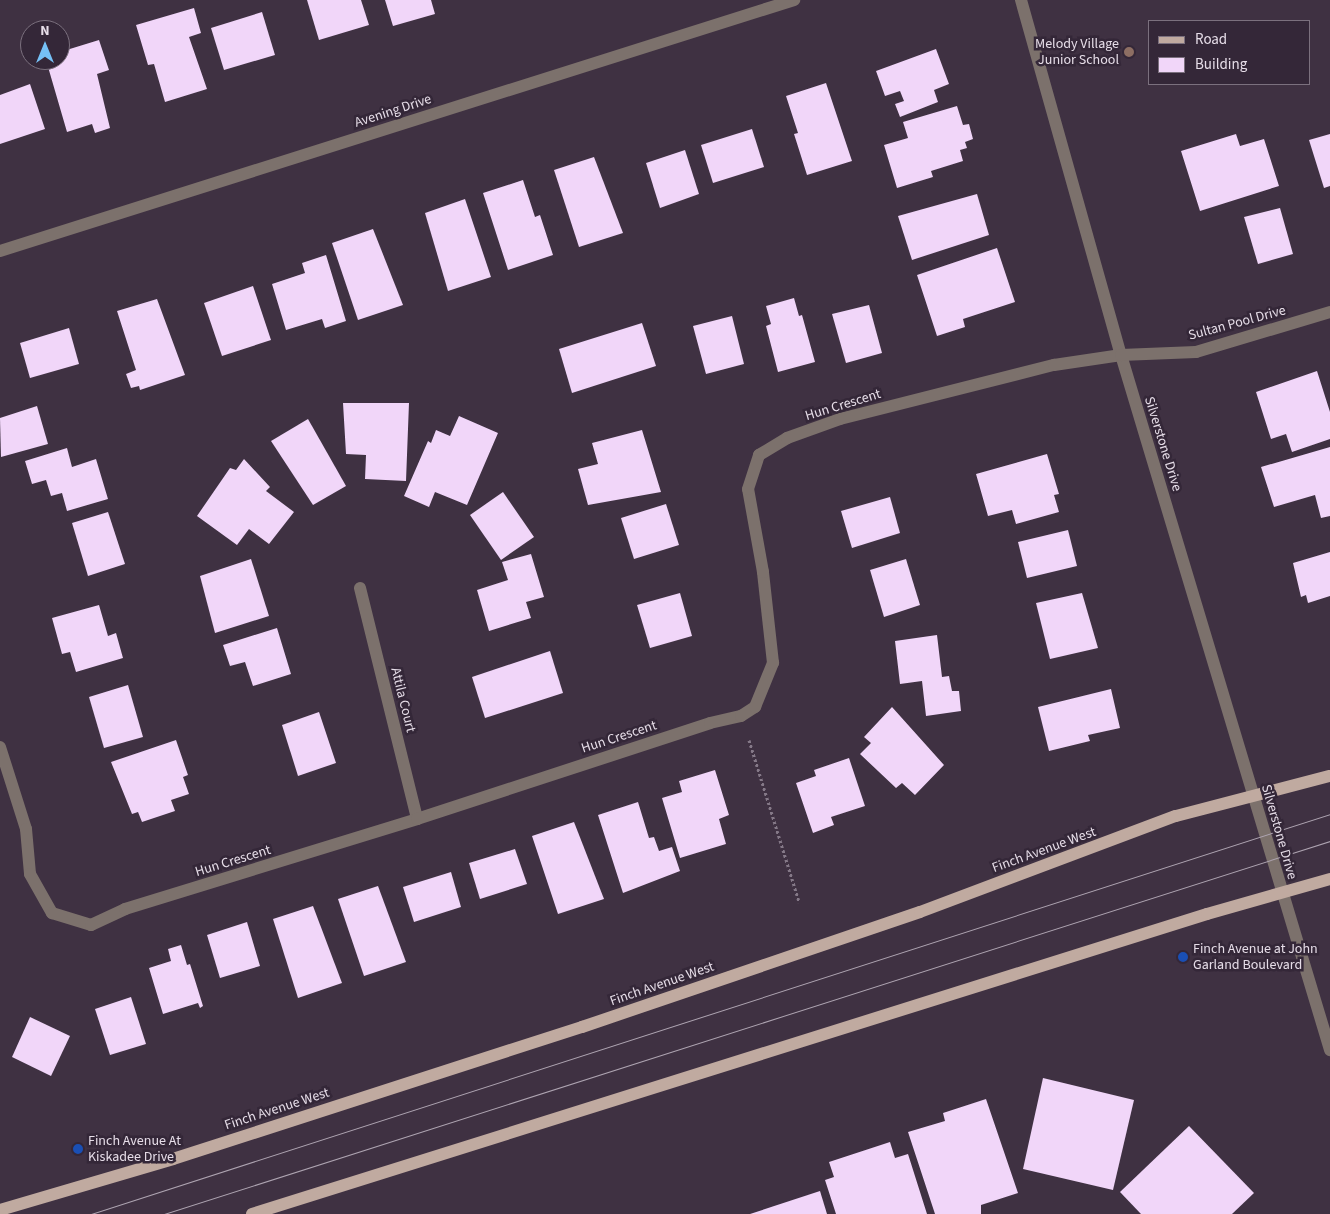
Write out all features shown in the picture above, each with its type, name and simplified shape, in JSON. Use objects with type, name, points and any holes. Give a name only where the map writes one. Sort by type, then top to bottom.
[{"type":"main road","name":"Finch Avenue West","points":[[0,1210],[173,1159],[582,1027],[920,912],[1176,816],[1330,776]]},
{"type":"main road","points":[[252,1214],[1207,914],[1330,879]]},
{"type":"street","name":"Avening Drive","points":[[0,251],[794,0]]},
{"type":"street","name":"Silverstone Drive","points":[[1021,0],[1121,355],[1330,1050]]},
{"type":"street","name":"Sultan Pool Drive","points":[[1121,355],[1196,352],[1330,312]]},
{"type":"street","name":"Hun Crescent","points":[[0,747],[26,828],[30,874],[52,913],[91,925],[125,909],[417,819],[710,723],[741,716],[755,707],[773,662],[763,572],[748,488],[759,455],[787,438],[840,419],[1067,362],[1121,355]]},
{"type":"street","name":"Attila Court","points":[[360,588],[417,819]]},
{"type":"path","points":[[741,716],[799,902]]},
{"type":"building","points":[[307,0],[361,0],[369,25],[319,40]]},
{"type":"building","points":[[385,0],[431,0],[435,14],[393,26]]},
{"type":"building","points":[[194,8],[201,33],[189,37],[207,89],[165,102],[154,64],[148,65],[136,25]]},
{"type":"building","points":[[262,12],[275,55],[224,70],[211,28]]},
{"type":"building","points":[[99,40],[109,70],[97,74],[110,128],[95,133],[92,124],[67,132],[49,70],[70,70],[70,49]]},
{"type":"building","points":[[936,49],[949,84],[934,90],[938,102],[900,117],[895,104],[904,101],[900,91],[885,96],[876,71]]},
{"type":"building","points":[[826,83],[852,161],[807,175],[794,134],[798,133],[786,96]]},
{"type":"building","points":[[30,84],[45,129],[0,144],[0,95]]},
{"type":"building","points":[[957,106],[963,125],[969,124],[973,139],[965,142],[967,148],[960,150],[963,161],[931,171],[933,177],[897,188],[884,145],[908,138],[903,122]]},
{"type":"building","points":[[752,129],[764,167],[713,183],[701,145]]},
{"type":"building","points":[[1236,134],[1240,146],[1264,139],[1279,186],[1200,211],[1181,151]]},
{"type":"building","points":[[1330,134],[1330,186],[1324,188],[1309,140]]},
{"type":"building","points":[[685,150],[699,194],[660,208],[646,163]]},
{"type":"building","points":[[594,157],[623,233],[579,247],[554,170]]},
{"type":"building","points":[[523,180],[535,217],[540,215],[553,255],[508,270],[483,193]]},
{"type":"building","points":[[977,194],[989,235],[912,260],[898,216]]},
{"type":"building","points":[[465,199],[491,277],[448,291],[425,213]]},
{"type":"building","points":[[1280,208],[1293,254],[1258,264],[1244,217]]},
{"type":"building","points":[[373,229],[403,305],[358,320],[332,243]]},
{"type":"building","points":[[997,248],[1015,302],[963,319],[965,327],[937,336],[917,275]]},
{"type":"building","points":[[326,255],[346,321],[325,328],[322,319],[286,330],[272,284],[305,273],[302,263]]},
{"type":"building","points":[[253,286],[271,340],[222,356],[204,303]]},
{"type":"building","points":[[794,298],[799,316],[802,315],[815,362],[778,372],[766,326],[771,324],[766,306]]},
{"type":"building","points":[[157,299],[185,375],[140,390],[139,386],[131,388],[126,374],[136,370],[117,311]]},
{"type":"building","points":[[869,305],[882,353],[846,363],[832,314]]},
{"type":"building","points":[[732,316],[744,364],[706,374],[693,326]]},
{"type":"building","points":[[642,323],[656,366],[572,393],[559,349]]},
{"type":"building","points":[[69,328],[79,364],[30,378],[20,343]]},
{"type":"building","points":[[1317,371],[1330,412],[1330,439],[1292,452],[1286,434],[1271,439],[1256,392]]},
{"type":"building","points":[[343,403],[409,403],[406,481],[365,479],[366,455],[346,454]]},
{"type":"building","points":[[37,406],[48,444],[1,457],[0,418]]},
{"type":"building","points":[[459,416],[498,433],[467,505],[435,492],[429,507],[404,496],[428,441],[431,443],[436,430],[450,436]]},
{"type":"building","points":[[308,419],[346,486],[313,505],[271,441]]},
{"type":"building","points":[[642,430],[661,492],[588,505],[578,469],[598,464],[592,443]]},
{"type":"building","points":[[1330,447],[1330,516],[1321,518],[1315,495],[1274,507],[1261,467]]},
{"type":"building","points":[[67,448],[72,467],[96,459],[108,499],[67,511],[62,493],[51,496],[46,480],[32,484],[25,461]]},
{"type":"building","points":[[1047,454],[1059,494],[1054,495],[1059,512],[1016,524],[1012,510],[988,516],[976,474]]},
{"type":"building","points":[[244,459],[270,487],[266,491],[294,512],[269,544],[249,529],[237,545],[197,516],[230,468],[236,470]]},
{"type":"building","points":[[503,492],[534,537],[501,560],[470,515]]},
{"type":"building","points":[[890,497],[900,533],[852,548],[841,511]]},
{"type":"building","points":[[666,504],[679,545],[634,559],[621,518]]},
{"type":"building","points":[[108,512],[125,564],[88,576],[72,523]]},
{"type":"building","points":[[1068,530],[1077,566],[1027,578],[1018,542]]},
{"type":"building","points":[[1330,552],[1330,596],[1308,603],[1306,595],[1301,597],[1293,563]]},
{"type":"building","points":[[531,554],[544,597],[526,602],[531,618],[489,631],[477,590],[508,580],[502,562]]},
{"type":"building","points":[[251,559],[269,616],[215,633],[200,576]]},
{"type":"building","points":[[906,559],[920,605],[884,617],[870,570]]},
{"type":"building","points":[[680,593],[692,636],[650,648],[637,605]]},
{"type":"building","points":[[1082,593],[1098,648],[1050,659],[1036,603]]},
{"type":"building","points":[[99,605],[108,636],[116,633],[123,658],[76,672],[70,652],[62,654],[52,618]]},
{"type":"building","points":[[277,628],[291,674],[253,686],[245,662],[230,666],[223,645]]},
{"type":"building","points":[[937,635],[942,677],[949,676],[952,691],[959,691],[961,711],[926,716],[922,681],[900,684],[895,641]]},
{"type":"building","points":[[550,651],[563,693],[485,718],[472,677]]},
{"type":"building","points":[[128,685],[143,737],[104,748],[89,697]]},
{"type":"building","points":[[1111,689],[1120,728],[1088,735],[1090,741],[1049,751],[1038,707]]},
{"type":"building","points":[[892,707],[944,765],[915,795],[902,783],[896,788],[860,754],[871,743],[864,737]]},
{"type":"building","points":[[319,712],[336,763],[298,776],[282,725]]},
{"type":"building","points":[[176,740],[188,775],[183,777],[189,794],[171,800],[175,811],[142,822],[138,812],[132,814],[111,762]]},
{"type":"building","points":[[849,758],[865,806],[831,817],[834,825],[813,833],[796,783],[816,776],[814,770]]},
{"type":"building","points":[[715,770],[729,815],[719,819],[726,844],[680,858],[662,798],[682,792],[679,781]]},
{"type":"building","points":[[638,802],[649,838],[654,837],[659,851],[672,847],[680,871],[623,893],[598,815]]},
{"type":"building","points":[[574,822],[604,899],[558,914],[532,836]]},
{"type":"building","points":[[515,849],[527,884],[480,899],[469,863]]},
{"type":"building","points":[[451,872],[461,907],[414,922],[403,887]]},
{"type":"building","points":[[378,886],[406,962],[364,976],[338,899]]},
{"type":"building","points":[[313,906],[342,983],[298,998],[273,919]]},
{"type":"building","points":[[247,922],[260,966],[220,978],[207,935]]},
{"type":"building","points":[[181,945],[187,965],[190,964],[203,1006],[200,1008],[198,1003],[163,1014],[149,968],[171,961],[168,949]]},
{"type":"building","points":[[131,997],[146,1044],[110,1055],[95,1009]]},
{"type":"building","points":[[30,1017],[70,1036],[51,1076],[12,1057]]},
{"type":"building","points":[[1043,1078],[1134,1100],[1113,1190],[1023,1169]]},
{"type":"building","points":[[986,1099],[1018,1193],[981,1205],[981,1214],[935,1214],[908,1132],[945,1121],[943,1113]]},
{"type":"building","points":[[1189,1126],[1254,1193],[1232,1214],[1141,1214],[1120,1192]]},
{"type":"building","points":[[890,1142],[895,1158],[908,1154],[927,1214],[836,1214],[825,1180],[834,1177],[829,1162]]},
{"type":"building","points":[[820,1191],[827,1214],[750,1214]]},
{"type":"tram line","points":[[91,1214],[1330,814]]},
{"type":"tram line","points":[[164,1214],[1330,841]]},
{"type":"place","name":"Melody Village Junior School","points":[[1129,52]]},
{"type":"place","name":"Finch Avenue at John Garland Boulevard","points":[[1183,957]]},
{"type":"place","name":"Finch Avenue At Kiskadee Drive","points":[[78,1149]]}]
